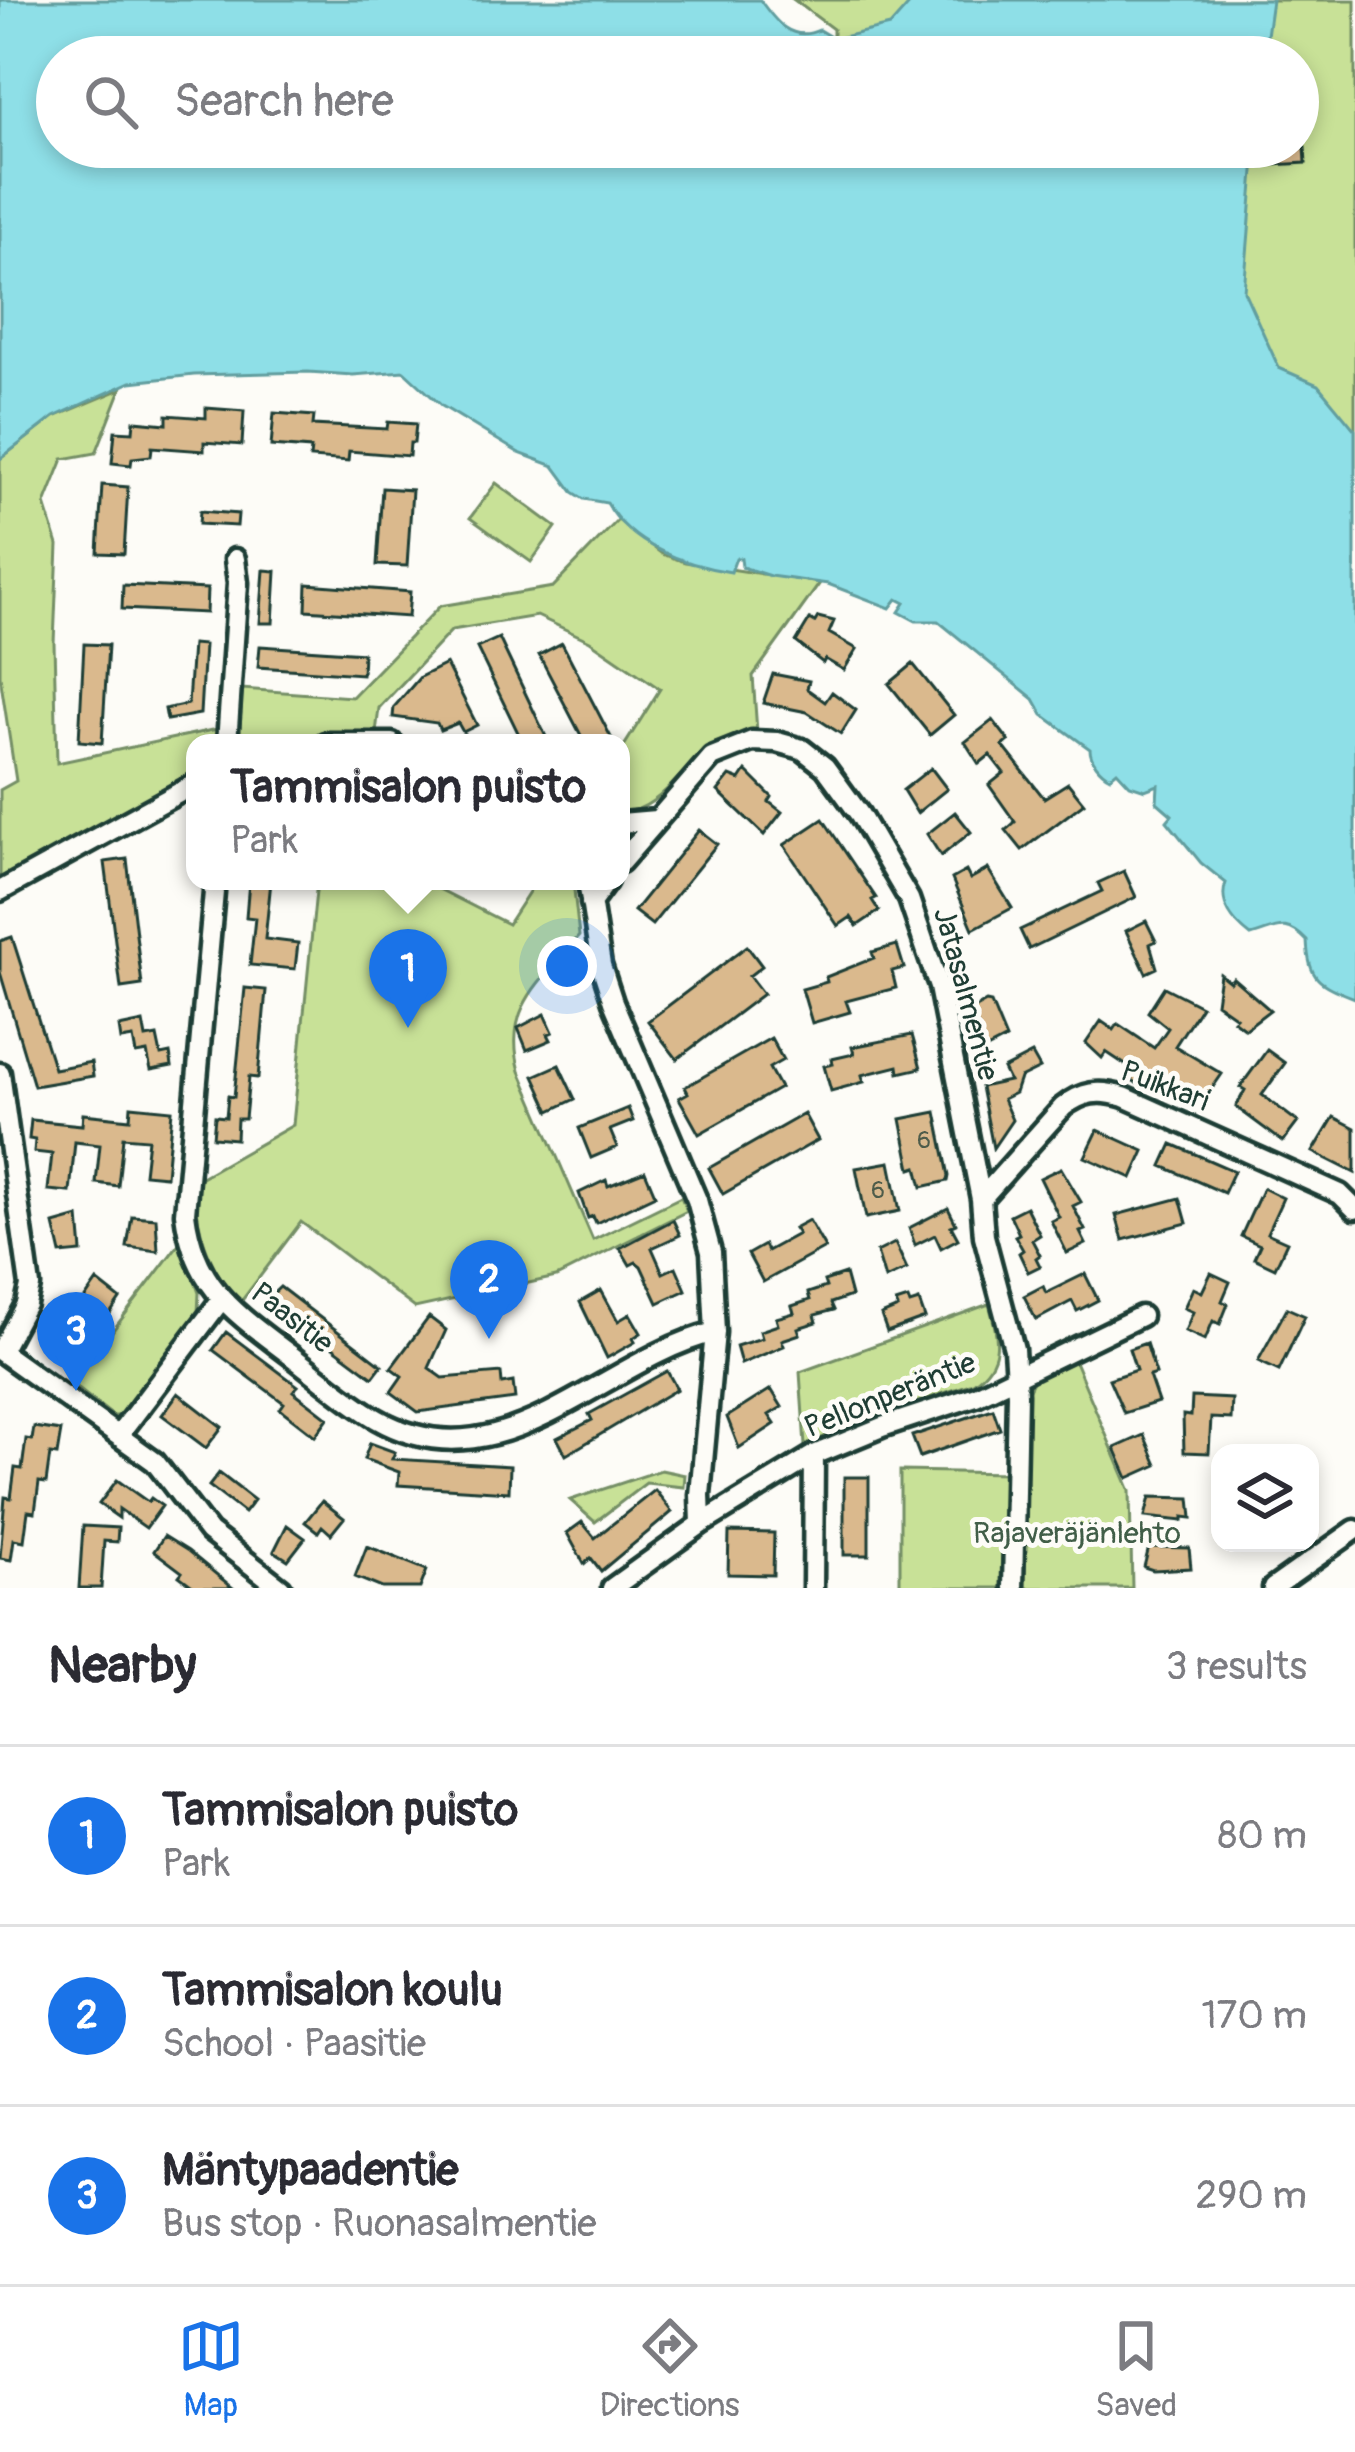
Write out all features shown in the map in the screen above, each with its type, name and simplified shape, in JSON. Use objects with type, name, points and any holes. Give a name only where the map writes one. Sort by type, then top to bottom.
[{"type":"street","points":[[228,734],[238,584],[235,559]]},
{"type":"street","name":"Jatasalmentie","points":[[630,851],[701,766],[752,741],[790,745],[825,766],[892,868],[919,923],[956,1066],[984,1236],[1014,1349],[1012,1588]]},
{"type":"street","points":[[0,891],[186,789]]},
{"type":"street","points":[[630,822],[656,820]]},
{"type":"street","name":"Paasitie","points":[[214,890],[184,1213],[193,1252],[220,1300],[376,1419],[419,1435],[451,1439],[487,1437],[523,1427],[680,1340],[715,1332]]},
{"type":"street","points":[[589,890],[601,965],[613,1002],[705,1226],[714,1279],[715,1332],[701,1524]]},
{"type":"street","points":[[591,902],[600,890]]},
{"type":"street","points":[[0,1072],[30,1286],[26,1304],[0,1351],[161,1468],[209,1532],[281,1588]]},
{"type":"street","name":"Puikkari","points":[[981,1199],[1063,1107],[1077,1096],[1102,1093],[1124,1097],[1340,1194],[1355,1209]]},
{"type":"street","points":[[119,1435],[220,1300]]},
{"type":"street","name":"Pellonperäntie","points":[[612,1588],[701,1524],[814,1455],[882,1426],[976,1396],[1141,1316]]},
{"type":"street","points":[[813,1588],[814,1455]]},
{"type":"street","points":[[1273,1588],[1355,1530]]},
{"type":"street","points":[[646,1588],[650,1564]]},
{"type":"green space","points":[[794,0],[948,0],[909,36],[833,36],[833,29]]},
{"type":"green space","points":[[1119,0],[1355,0],[1355,465],[1244,377],[1187,168],[1319,168],[1319,36],[1116,36]]},
{"type":"green space","points":[[121,389],[96,453],[63,459],[45,504],[58,545],[57,763],[186,736],[186,779],[0,882],[0,790],[16,781],[0,676],[0,459],[54,417]]},
{"type":"green space","points":[[496,483],[556,527],[531,562],[470,518]]},
{"type":"green space","points":[[618,520],[662,554],[685,562],[820,583],[753,676],[757,732],[712,747],[660,796],[630,812],[630,737],[660,689],[590,641],[537,616],[452,630],[379,708],[376,733],[240,734],[242,689],[352,697],[440,606],[553,587]]},
{"type":"green space","points":[[316,890],[441,890],[508,924],[530,890],[574,890],[579,936],[539,982],[521,1012],[516,1029],[520,1071],[593,1240],[681,1197],[687,1211],[556,1277],[415,1308],[301,1222],[240,1303],[205,1246],[197,1212],[198,1179],[293,1125]]},
{"type":"green space","points":[[181,1241],[199,1293],[198,1313],[120,1416],[113,1416],[72,1384]]},
{"type":"green space","points":[[989,1304],[996,1348],[990,1366],[973,1383],[805,1446],[800,1372]]},
{"type":"green space","name":"Rajaveräjänlehto","points":[[1074,1359],[1130,1491],[1132,1588],[1020,1588],[1023,1401],[1037,1374]]},
{"type":"green space","points":[[661,1470],[685,1475],[684,1487],[646,1483],[595,1522],[570,1500]]},
{"type":"green space","points":[[900,1471],[1009,1473],[1008,1588],[900,1588]]},
{"type":"water","points":[[0,0],[760,0],[792,32],[819,30],[829,36],[36,36],[36,168],[1254,168],[1244,291],[1279,368],[1318,385],[1355,430],[1355,998],[1318,979],[1310,965],[1307,941],[1293,930],[1280,927],[1251,936],[1239,925],[1226,906],[1226,883],[1201,863],[1167,821],[1172,815],[1157,802],[1158,785],[1145,790],[1130,785],[1117,771],[1106,775],[1090,749],[1043,715],[1034,699],[938,621],[916,621],[899,612],[905,603],[897,599],[890,608],[828,584],[742,567],[741,558],[736,558],[731,572],[660,551],[629,531],[607,503],[573,492],[554,466],[519,453],[442,406],[404,371],[194,375],[131,382],[54,417],[0,459]]},
{"type":"water","points":[[913,0],[1272,0],[1267,36],[847,36],[890,26]]},
{"type":"building","points":[[206,408],[244,411],[242,445],[204,442],[204,451],[152,447],[151,456],[132,458],[131,465],[112,463],[115,431],[133,432],[134,421],[167,424],[167,415],[206,418]]},
{"type":"building","points":[[274,413],[314,416],[313,425],[387,429],[388,422],[416,424],[414,443],[410,443],[409,456],[349,451],[348,461],[310,458],[311,449],[271,446]]},
{"type":"building","points":[[102,485],[128,487],[124,554],[98,553]]},
{"type":"building","points":[[382,488],[412,490],[407,566],[377,565]]},
{"type":"building","points":[[200,511],[238,514],[237,526],[199,524]]},
{"type":"building","points":[[264,570],[276,571],[273,623],[260,623]]},
{"type":"building","points":[[307,584],[410,592],[408,617],[306,610]]},
{"type":"building","points":[[123,585],[207,589],[206,613],[122,609]]},
{"type":"building","points":[[818,617],[834,621],[829,633],[857,649],[844,670],[825,659],[823,663],[796,642],[810,619],[815,622]]},
{"type":"building","points":[[499,638],[545,734],[519,734],[477,648]]},
{"type":"building","points":[[562,643],[609,734],[580,734],[539,655]]},
{"type":"building","points":[[84,644],[108,645],[102,743],[79,741]]},
{"type":"building","points":[[192,644],[204,645],[200,714],[167,720],[165,709],[188,704]]},
{"type":"building","points":[[260,646],[363,653],[362,674],[258,667]]},
{"type":"building","points":[[446,664],[477,725],[463,732],[458,723],[440,730],[437,723],[393,717],[394,707],[420,677]]},
{"type":"building","points":[[913,664],[954,715],[930,735],[889,684]]},
{"type":"building","points":[[773,674],[809,681],[807,689],[825,702],[832,692],[856,710],[841,734],[807,712],[763,703]]},
{"type":"building","points":[[993,720],[1009,741],[1003,746],[1044,798],[1068,783],[1084,803],[1022,850],[1006,830],[1015,822],[989,785],[1004,773],[990,755],[979,764],[965,742]]},
{"type":"building","points":[[931,768],[947,789],[917,813],[903,790]]},
{"type":"building","points":[[746,771],[782,812],[764,835],[718,791],[730,776],[740,780]]},
{"type":"building","points":[[955,812],[971,832],[941,856],[927,834]]},
{"type":"building","points":[[823,819],[876,898],[872,900],[879,911],[857,926],[851,917],[838,926],[784,845]]},
{"type":"building","points":[[699,830],[717,844],[652,925],[634,911]]},
{"type":"building","points":[[127,859],[142,985],[121,988],[105,862]]},
{"type":"building","points":[[988,869],[1012,908],[973,929],[952,879],[966,871],[970,879]]},
{"type":"building","points":[[1124,871],[1136,897],[1029,949],[1020,930],[1102,891],[1098,883]]},
{"type":"building","points":[[248,890],[270,890],[265,939],[298,943],[295,969],[250,965],[255,918],[246,917]]},
{"type":"building","points":[[1146,921],[1156,941],[1150,944],[1157,968],[1146,973],[1126,931]]},
{"type":"building","points":[[12,937],[54,1069],[91,1062],[93,1076],[34,1086],[0,972],[0,941]]},
{"type":"building","points":[[897,945],[904,968],[892,971],[896,988],[846,1001],[850,1012],[812,1023],[802,989],[874,958],[872,952]]},
{"type":"building","points":[[747,946],[762,966],[749,976],[763,994],[677,1059],[648,1021]]},
{"type":"building","points":[[1220,974],[1230,982],[1233,978],[1270,1010],[1245,1029],[1216,1003]]},
{"type":"building","points":[[1164,987],[1201,1006],[1175,1046],[1222,1074],[1204,1100],[1154,1077],[1145,1089],[1125,1075],[1130,1068],[1106,1052],[1102,1058],[1086,1043],[1101,1021],[1114,1030],[1118,1024],[1154,1048],[1168,1028],[1148,1012]]},
{"type":"building","points":[[245,988],[266,990],[258,1078],[249,1077],[245,1119],[237,1119],[236,1139],[213,1137],[215,1116],[226,1117],[228,1096],[234,1097]]},
{"type":"building","points":[[991,1003],[1006,1039],[985,1050],[970,1011]]},
{"type":"building","points":[[545,1014],[553,1032],[548,1034],[551,1040],[527,1050],[518,1028]]},
{"type":"building","points":[[143,1022],[146,1038],[157,1036],[161,1055],[170,1053],[172,1066],[151,1070],[147,1052],[136,1054],[133,1038],[121,1040],[119,1027]]},
{"type":"building","points":[[912,1035],[921,1068],[899,1073],[898,1066],[862,1075],[864,1082],[831,1091],[824,1066],[833,1064],[832,1059],[854,1054],[852,1047]]},
{"type":"building","points":[[771,1038],[783,1060],[769,1068],[780,1088],[699,1134],[679,1098],[688,1093],[685,1087]]},
{"type":"building","points":[[1267,1050],[1285,1063],[1262,1095],[1298,1122],[1283,1142],[1236,1107],[1245,1090],[1240,1087]]},
{"type":"building","points":[[1032,1054],[1040,1068],[1020,1078],[1015,1093],[1003,1099],[1012,1120],[993,1148],[981,1087],[1009,1081],[1003,1069]]},
{"type":"building","points":[[559,1065],[575,1099],[550,1111],[534,1076]]},
{"type":"building","points":[[131,1106],[172,1110],[166,1176],[144,1174],[148,1139],[123,1137],[118,1186],[96,1183],[100,1145],[75,1142],[70,1192],[48,1190],[52,1154],[34,1152],[35,1140],[29,1139],[31,1120],[82,1125],[83,1114],[130,1119]]},
{"type":"building","points":[[628,1108],[633,1121],[610,1130],[617,1147],[591,1158],[579,1128]]},
{"type":"building","points":[[936,1112],[949,1176],[948,1181],[922,1187],[917,1167],[911,1169],[901,1119]]},
{"type":"building","points":[[804,1114],[818,1140],[723,1194],[709,1168]]},
{"type":"building","points":[[1334,1117],[1355,1128],[1355,1173],[1313,1152]]},
{"type":"building","points":[[1098,1130],[1144,1151],[1132,1178],[1085,1157]]},
{"type":"building","points":[[1172,1144],[1234,1171],[1224,1193],[1162,1166]]},
{"type":"building","points":[[890,1162],[900,1211],[866,1218],[856,1168]]},
{"type":"building","points":[[1061,1168],[1081,1202],[1073,1206],[1086,1244],[1067,1253],[1051,1221],[1059,1217],[1040,1178]]},
{"type":"building","points":[[645,1171],[655,1195],[596,1223],[593,1216],[588,1218],[579,1193],[606,1180],[608,1186]]},
{"type":"building","points":[[1263,1188],[1283,1198],[1267,1233],[1287,1242],[1275,1268],[1254,1258],[1260,1245],[1241,1236]]},
{"type":"building","points":[[1180,1198],[1187,1223],[1123,1240],[1116,1215]]},
{"type":"building","points":[[1026,1207],[1040,1235],[1032,1240],[1040,1266],[1028,1272],[1010,1215]]},
{"type":"building","points":[[948,1208],[958,1239],[941,1248],[935,1235],[915,1245],[909,1228]]},
{"type":"building","points":[[132,1216],[156,1218],[158,1251],[127,1247]]},
{"type":"building","points":[[79,1217],[82,1252],[61,1254],[54,1224]]},
{"type":"building","points":[[673,1220],[680,1235],[652,1248],[663,1273],[676,1267],[686,1290],[658,1303],[641,1266],[630,1265],[620,1248]]},
{"type":"building","points":[[809,1220],[825,1248],[763,1282],[748,1254],[764,1245],[767,1251],[798,1234],[794,1228]]},
{"type":"building","points":[[895,1243],[907,1269],[885,1279],[877,1252]]},
{"type":"building","points":[[1211,1273],[1230,1282],[1220,1324],[1213,1321],[1205,1340],[1185,1331],[1193,1312],[1184,1308],[1193,1288],[1202,1292]]},
{"type":"building","points":[[845,1274],[851,1296],[831,1303],[834,1310],[815,1315],[817,1322],[798,1328],[800,1334],[782,1340],[784,1346],[741,1364],[736,1346],[762,1338],[760,1331],[778,1325],[776,1318],[794,1313],[792,1306],[810,1300],[808,1293]]},
{"type":"building","points":[[1085,1274],[1098,1300],[1077,1311],[1072,1301],[1036,1320],[1024,1296],[1043,1286],[1046,1293]]},
{"type":"building","points":[[97,1281],[120,1299],[80,1357],[56,1340]]},
{"type":"building","points":[[280,1287],[382,1365],[373,1377],[325,1341],[320,1348],[262,1304]]},
{"type":"building","points":[[601,1290],[618,1321],[630,1314],[641,1333],[633,1338],[635,1342],[607,1358],[580,1302]]},
{"type":"building","points":[[908,1299],[910,1304],[919,1301],[925,1318],[887,1332],[881,1315]]},
{"type":"building","points":[[1287,1308],[1305,1316],[1279,1371],[1258,1361]]},
{"type":"building","points":[[429,1317],[446,1330],[429,1368],[443,1378],[501,1373],[502,1384],[513,1382],[515,1399],[418,1412],[391,1392],[402,1376],[391,1368]]},
{"type":"building","points":[[226,1332],[298,1386],[293,1391],[328,1418],[315,1436],[280,1409],[284,1403],[213,1350]]},
{"type":"building","points":[[1146,1343],[1156,1374],[1149,1376],[1158,1402],[1124,1413],[1109,1379],[1136,1370],[1129,1349]]},
{"type":"building","points":[[667,1371],[677,1389],[566,1455],[557,1438],[592,1420],[589,1414]]},
{"type":"building","points":[[771,1389],[782,1407],[769,1415],[775,1424],[739,1448],[727,1417]]},
{"type":"building","points":[[178,1393],[222,1427],[206,1448],[162,1415]]},
{"type":"building","points":[[1192,1397],[1232,1399],[1231,1419],[1211,1418],[1209,1453],[1184,1452],[1183,1415],[1191,1416]]},
{"type":"building","points":[[993,1409],[1000,1429],[920,1457],[912,1436]]},
{"type":"building","points":[[34,1427],[61,1431],[57,1455],[50,1454],[46,1483],[39,1482],[24,1541],[14,1539],[11,1560],[0,1558],[5,1497],[11,1498],[15,1468],[22,1469],[26,1439],[32,1440]]},
{"type":"building","points":[[1144,1435],[1157,1465],[1128,1478],[1115,1448]]},
{"type":"building","points":[[370,1443],[395,1452],[392,1459],[510,1466],[509,1492],[398,1485],[399,1472],[364,1459]]},
{"type":"building","points":[[219,1473],[254,1500],[244,1513],[209,1486]]},
{"type":"building","points":[[844,1477],[869,1477],[869,1555],[844,1555]]},
{"type":"building","points":[[117,1480],[162,1506],[146,1528],[119,1509],[119,1518],[99,1504]]},
{"type":"building","points":[[655,1490],[672,1512],[601,1571],[591,1558],[584,1564],[567,1533],[582,1522],[595,1538]]},
{"type":"building","points":[[1150,1497],[1190,1498],[1192,1518],[1145,1517]]},
{"type":"building","points":[[322,1501],[344,1518],[331,1534],[322,1526],[318,1532],[305,1522]]},
{"type":"building","points":[[287,1525],[305,1538],[288,1560],[274,1551]]},
{"type":"building","points":[[83,1526],[118,1528],[117,1542],[104,1541],[101,1588],[79,1588]]},
{"type":"building","points":[[729,1532],[774,1533],[773,1575],[728,1574]]},
{"type":"building","points":[[164,1536],[233,1588],[195,1588],[179,1576],[182,1572],[154,1551]]},
{"type":"building","points":[[367,1546],[427,1570],[420,1588],[382,1588],[355,1577]]},
{"type":"building","points":[[1149,1547],[1189,1548],[1191,1568],[1144,1567]]},
{"type":"place","name":"Tammisalon puisto","points":[[408,1028]]},
{"type":"place","name":"Tammisalon koulu","points":[[489,1339]]},
{"type":"place","name":"Mäntypaadentie","points":[[76,1391]]}]
